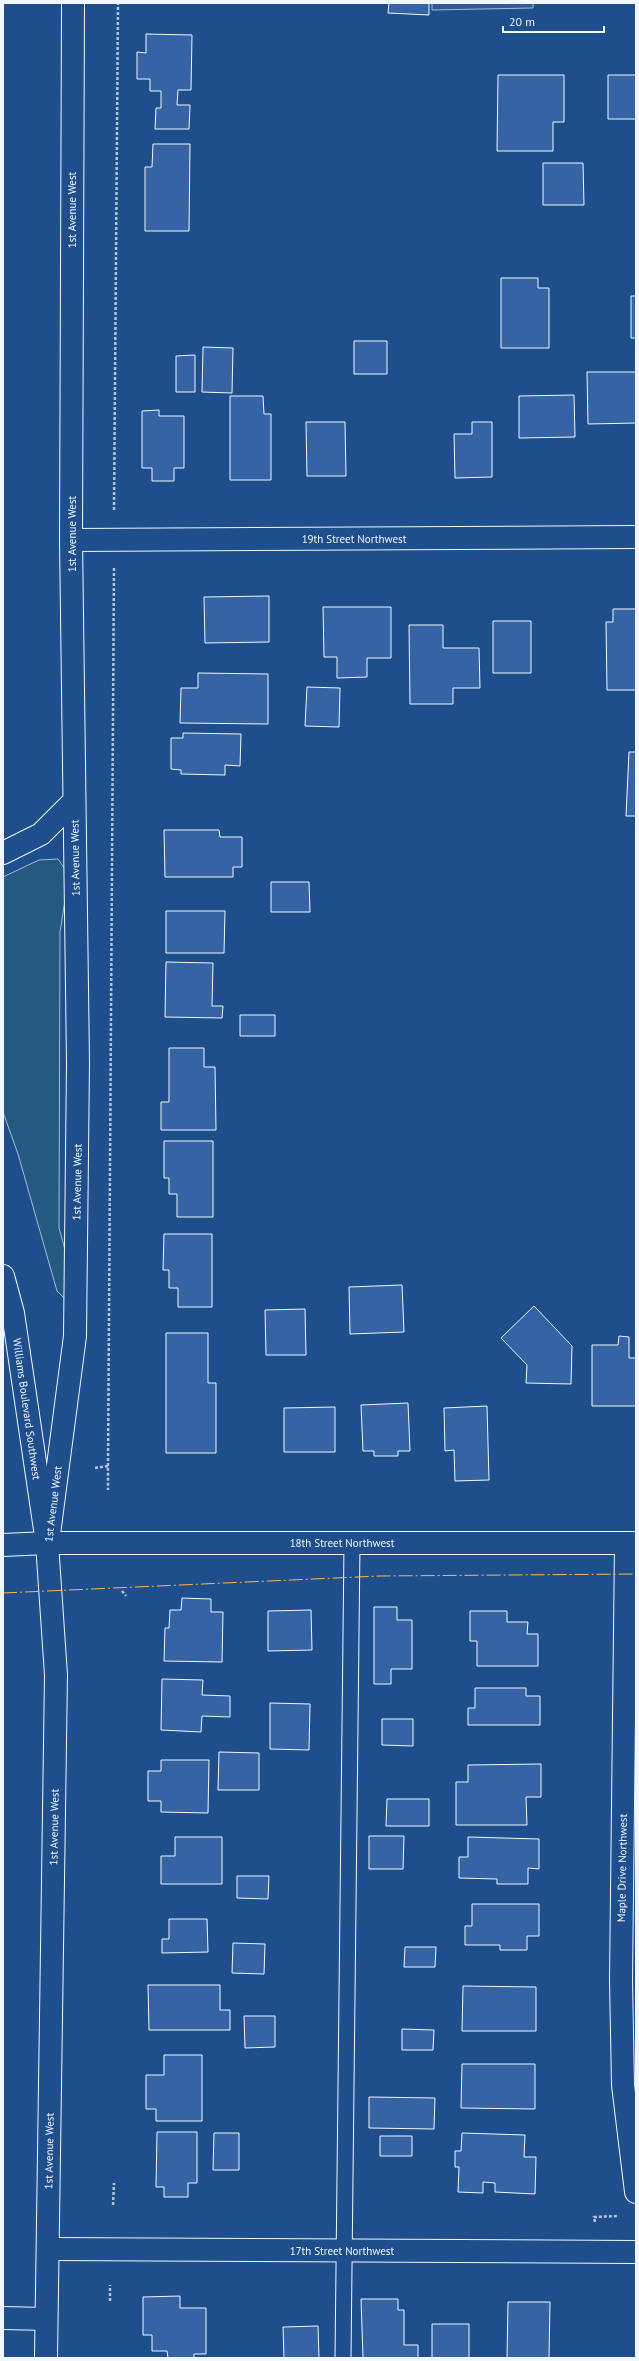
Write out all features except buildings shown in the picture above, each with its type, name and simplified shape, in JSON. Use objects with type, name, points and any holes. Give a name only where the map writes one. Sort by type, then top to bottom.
[{"type":"street","name":"1st Avenue West","points":[[46,2358],[56,1675],[47,1543],[75,1336],[78,1063],[71,540],[73,3]]},
{"type":"street","name":"19th Street Northwest","points":[[71,540],[636,537]]},
{"type":"street","points":[[3,853],[41,834],[74,802]]},
{"type":"street","name":"Williams Boulevard Southwest","points":[[3,1276],[13,1313],[47,1543]]},
{"type":"street","name":"18th Street Northwest","points":[[3,1545],[47,1543],[631,1543]]},
{"type":"street","name":"Maple Drive Northwest","points":[[631,1543],[628,1980],[623,2085],[636,2192]]},
{"type":"street","name":"17th Street Northwest","points":[[48,2249],[636,2252]]},
{"type":"street","points":[[3,2318],[46,2319]]},
{"type":"lane","points":[[343,2358],[352,1544]]},
{"type":"path","points":[[108,1490],[118,3]]},
{"type":"path","points":[[95,1468],[108,1466]]},
{"type":"path","points":[[122,1591],[126,1596]]},
{"type":"path","points":[[113,2205],[114,2183]]},
{"type":"path","points":[[596,2230],[594,2217],[622,2216]]},
{"type":"path","points":[[110,2285],[110,2301]]},
{"type":"shaded area","points":[[432,3],[533,3],[533,8],[432,10]]},
{"type":"shaded area","points":[[58,859],[67,872],[71,884],[65,900],[60,932],[59,1228],[66,1254],[68,1272],[67,1290],[64,1298],[57,1291],[18,1154],[3,1112],[3,877],[39,860]]},
{"type":"power","points":[[3,1593],[380,1576],[636,1574]]}]
